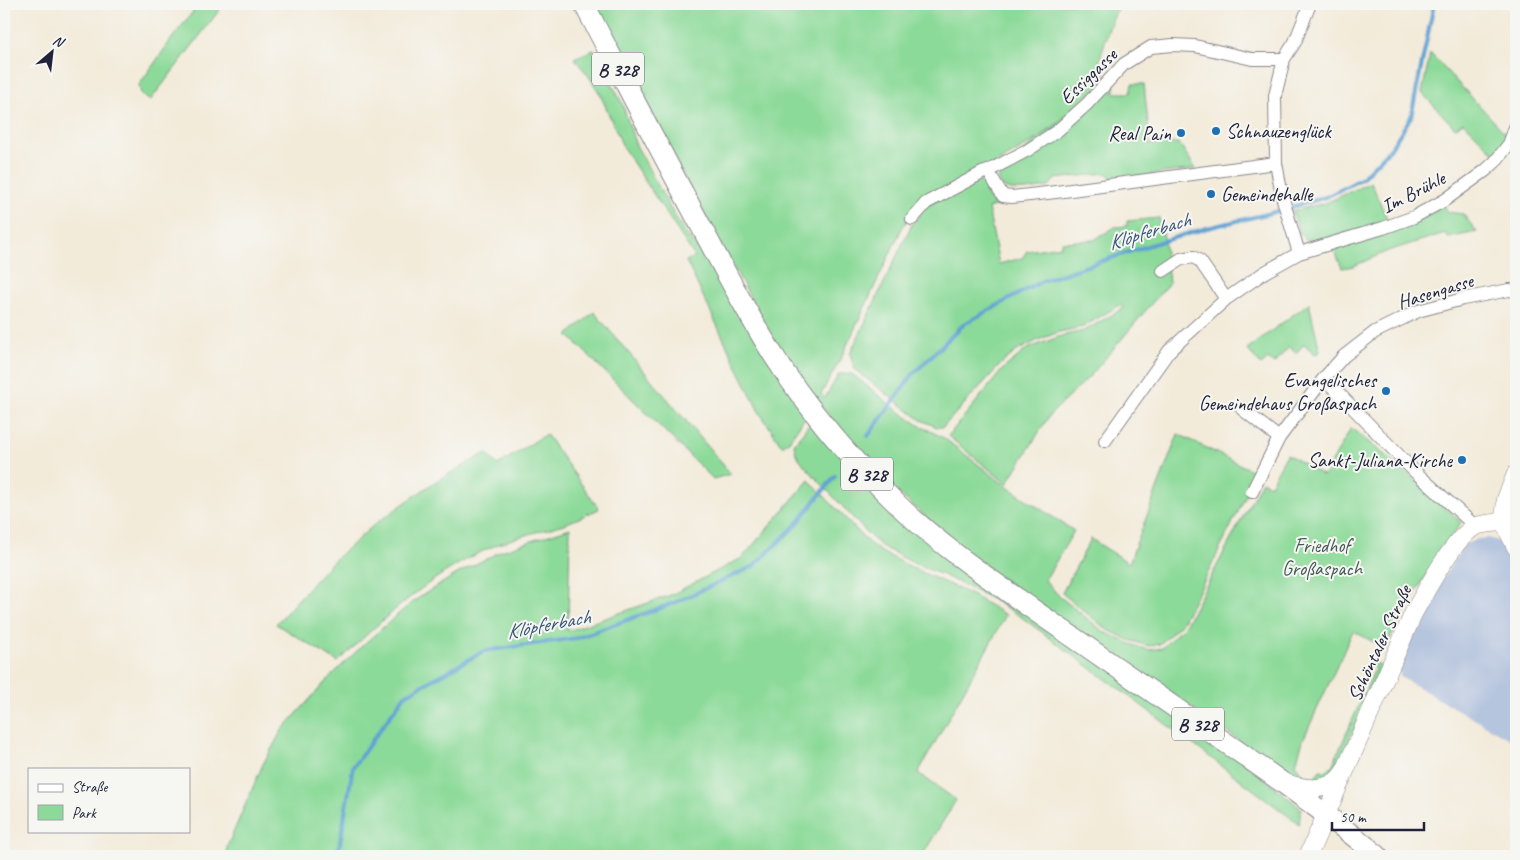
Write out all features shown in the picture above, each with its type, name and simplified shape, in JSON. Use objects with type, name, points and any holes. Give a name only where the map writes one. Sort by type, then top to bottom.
[{"type":"main road","name":"B 328","points":[[584,4],[694,214],[758,331],[810,406],[862,469],[906,513],[960,558],[1068,635],[1279,779],[1378,856]]},
{"type":"street","points":[[1299,253],[1282,196],[1276,163],[1276,96],[1284,59],[1295,42],[1310,4]]},
{"type":"street","name":"Essiggasse","points":[[912,219],[926,203],[982,173],[988,172],[1028,150],[1057,131],[1088,104],[1124,64],[1151,47],[1195,46],[1252,59],[1284,59]]},
{"type":"street","name":"Im Brühle","points":[[1105,441],[1169,351],[1226,299],[1265,272],[1299,253],[1414,217],[1445,200],[1485,171],[1494,162],[1509,144],[1516,126]]},
{"type":"street","points":[[988,172],[1003,196],[1012,197],[1276,163]]},
{"type":"street","points":[[1163,271],[1181,259],[1193,256],[1200,261],[1226,299]]},
{"type":"street","name":"Hasengasse","points":[[1252,492],[1279,438],[1324,378],[1344,356],[1375,332],[1418,311],[1462,299],[1508,290],[1516,291]]},
{"type":"street","points":[[1324,378],[1413,470],[1475,526],[1504,522]]},
{"type":"street","points":[[1242,409],[1279,438]]},
{"type":"street","points":[[1516,474],[1506,499],[1504,522],[1516,547]]},
{"type":"street","name":"Schöntaler Straße","points":[[1308,856],[1414,612],[1454,546],[1475,526]]},
{"type":"street","points":[[1279,779],[1303,789],[1318,789],[1335,781],[1345,770]]},
{"type":"shaded area","points":[[1488,538],[1498,541],[1509,552],[1516,563],[1516,743],[1402,678],[1398,670],[1420,614],[1465,544],[1478,539]]},
{"type":"green space","points":[[199,4],[217,4],[221,8],[150,101],[141,94],[139,85]]},
{"type":"green space","name":"Friedhof Großaspach","points":[[595,4],[1119,4],[1108,31],[1098,66],[1107,78],[1057,124],[1032,142],[910,216],[902,228],[840,360],[821,394],[825,398],[839,374],[852,374],[897,410],[919,425],[944,438],[1006,486],[1074,531],[1045,580],[1059,596],[1104,632],[1148,650],[1162,648],[1184,626],[1262,481],[1270,485],[1287,454],[1324,476],[1351,428],[1407,473],[1461,522],[1408,604],[1385,648],[1353,631],[1303,740],[1296,764],[1303,774],[1315,777],[1320,770],[1325,771],[1332,766],[1375,669],[1371,665],[1373,661],[1381,666],[1347,744],[1332,772],[1326,778],[1314,782],[1292,777],[977,561],[874,472],[787,363],[696,200]]},
{"type":"green space","points":[[594,50],[622,103],[635,143],[670,208],[684,231],[721,279],[807,415],[788,442],[782,446],[758,410],[686,261],[695,257],[624,149],[600,94],[574,58]]},
{"type":"green space","points":[[1430,53],[1505,133],[1506,141],[1495,154],[1463,122],[1455,128],[1422,93]]},
{"type":"green space","points":[[1114,81],[1114,93],[1130,93],[1132,84],[1144,84],[1150,144],[1179,143],[1196,169],[1113,179],[1106,173],[1055,179],[1048,187],[1022,190],[1006,189],[1001,185],[999,178],[1001,168]]},
{"type":"green space","points":[[984,179],[998,205],[988,208],[999,264],[1022,258],[1027,251],[1061,246],[1061,242],[1094,240],[1115,227],[1127,226],[1127,221],[1159,218],[1163,231],[1169,283],[1092,374],[1049,416],[1007,484],[948,436],[1003,369],[1027,349],[1061,336],[1084,331],[1124,308],[1120,305],[1083,327],[1059,332],[1017,351],[1002,363],[943,427],[937,427],[921,420],[855,370],[850,354],[912,224],[928,205]]},
{"type":"green space","points":[[1371,182],[1389,223],[1311,241],[1306,240],[1300,234],[1292,211],[1326,203]]},
{"type":"green space","points":[[1444,205],[1448,212],[1463,214],[1477,232],[1448,238],[1445,233],[1388,251],[1354,266],[1342,268],[1332,245]]},
{"type":"green space","points":[[1309,303],[1320,352],[1315,354],[1304,344],[1296,353],[1289,347],[1274,364],[1268,359],[1261,365],[1247,349]]},
{"type":"green space","points":[[594,312],[731,474],[713,479],[568,335]]},
{"type":"green space","points":[[811,421],[837,453],[1301,808],[1299,824],[1020,616],[990,598],[913,563],[881,546],[805,466],[796,454],[794,444]]},
{"type":"green space","points":[[546,434],[599,509],[564,524],[501,543],[455,566],[394,610],[338,662],[276,624],[330,564],[375,524],[433,483],[486,453],[498,465]]},
{"type":"green space","points":[[1178,434],[1257,473],[1181,624],[1160,644],[1149,646],[1129,640],[1106,629],[1062,593],[1091,539],[1129,563]]},
{"type":"green space","points":[[809,480],[869,543],[881,552],[970,594],[1006,615],[918,773],[956,800],[922,856],[757,856],[753,854],[749,856],[227,856],[227,847],[263,764],[282,730],[328,679],[365,643],[410,604],[429,591],[501,551],[570,528],[568,631],[671,595],[742,558]]},
{"type":"waterway","name":"Klöpferbach","points":[[868,436],[914,373],[964,324],[1042,281],[1207,228],[1271,213],[1326,197],[1361,179],[1390,149],[1411,117],[1434,4]]},
{"type":"waterway","name":"Klöpferbach","points":[[339,856],[353,767],[405,695],[484,651],[577,638],[674,603],[754,566],[796,525],[835,476]]},
{"type":"place","name":"Schnauzenglück","points":[[1216,131]]},
{"type":"place","name":"Real Pain","points":[[1181,133]]},
{"type":"place","name":"Gemeindehalle","points":[[1211,194]]},
{"type":"place","name":"Evangelisches Gemeindehaus Großaspach","points":[[1386,391]]},
{"type":"place","name":"Sankt-Juliana-Kirche","points":[[1462,460]]}]
